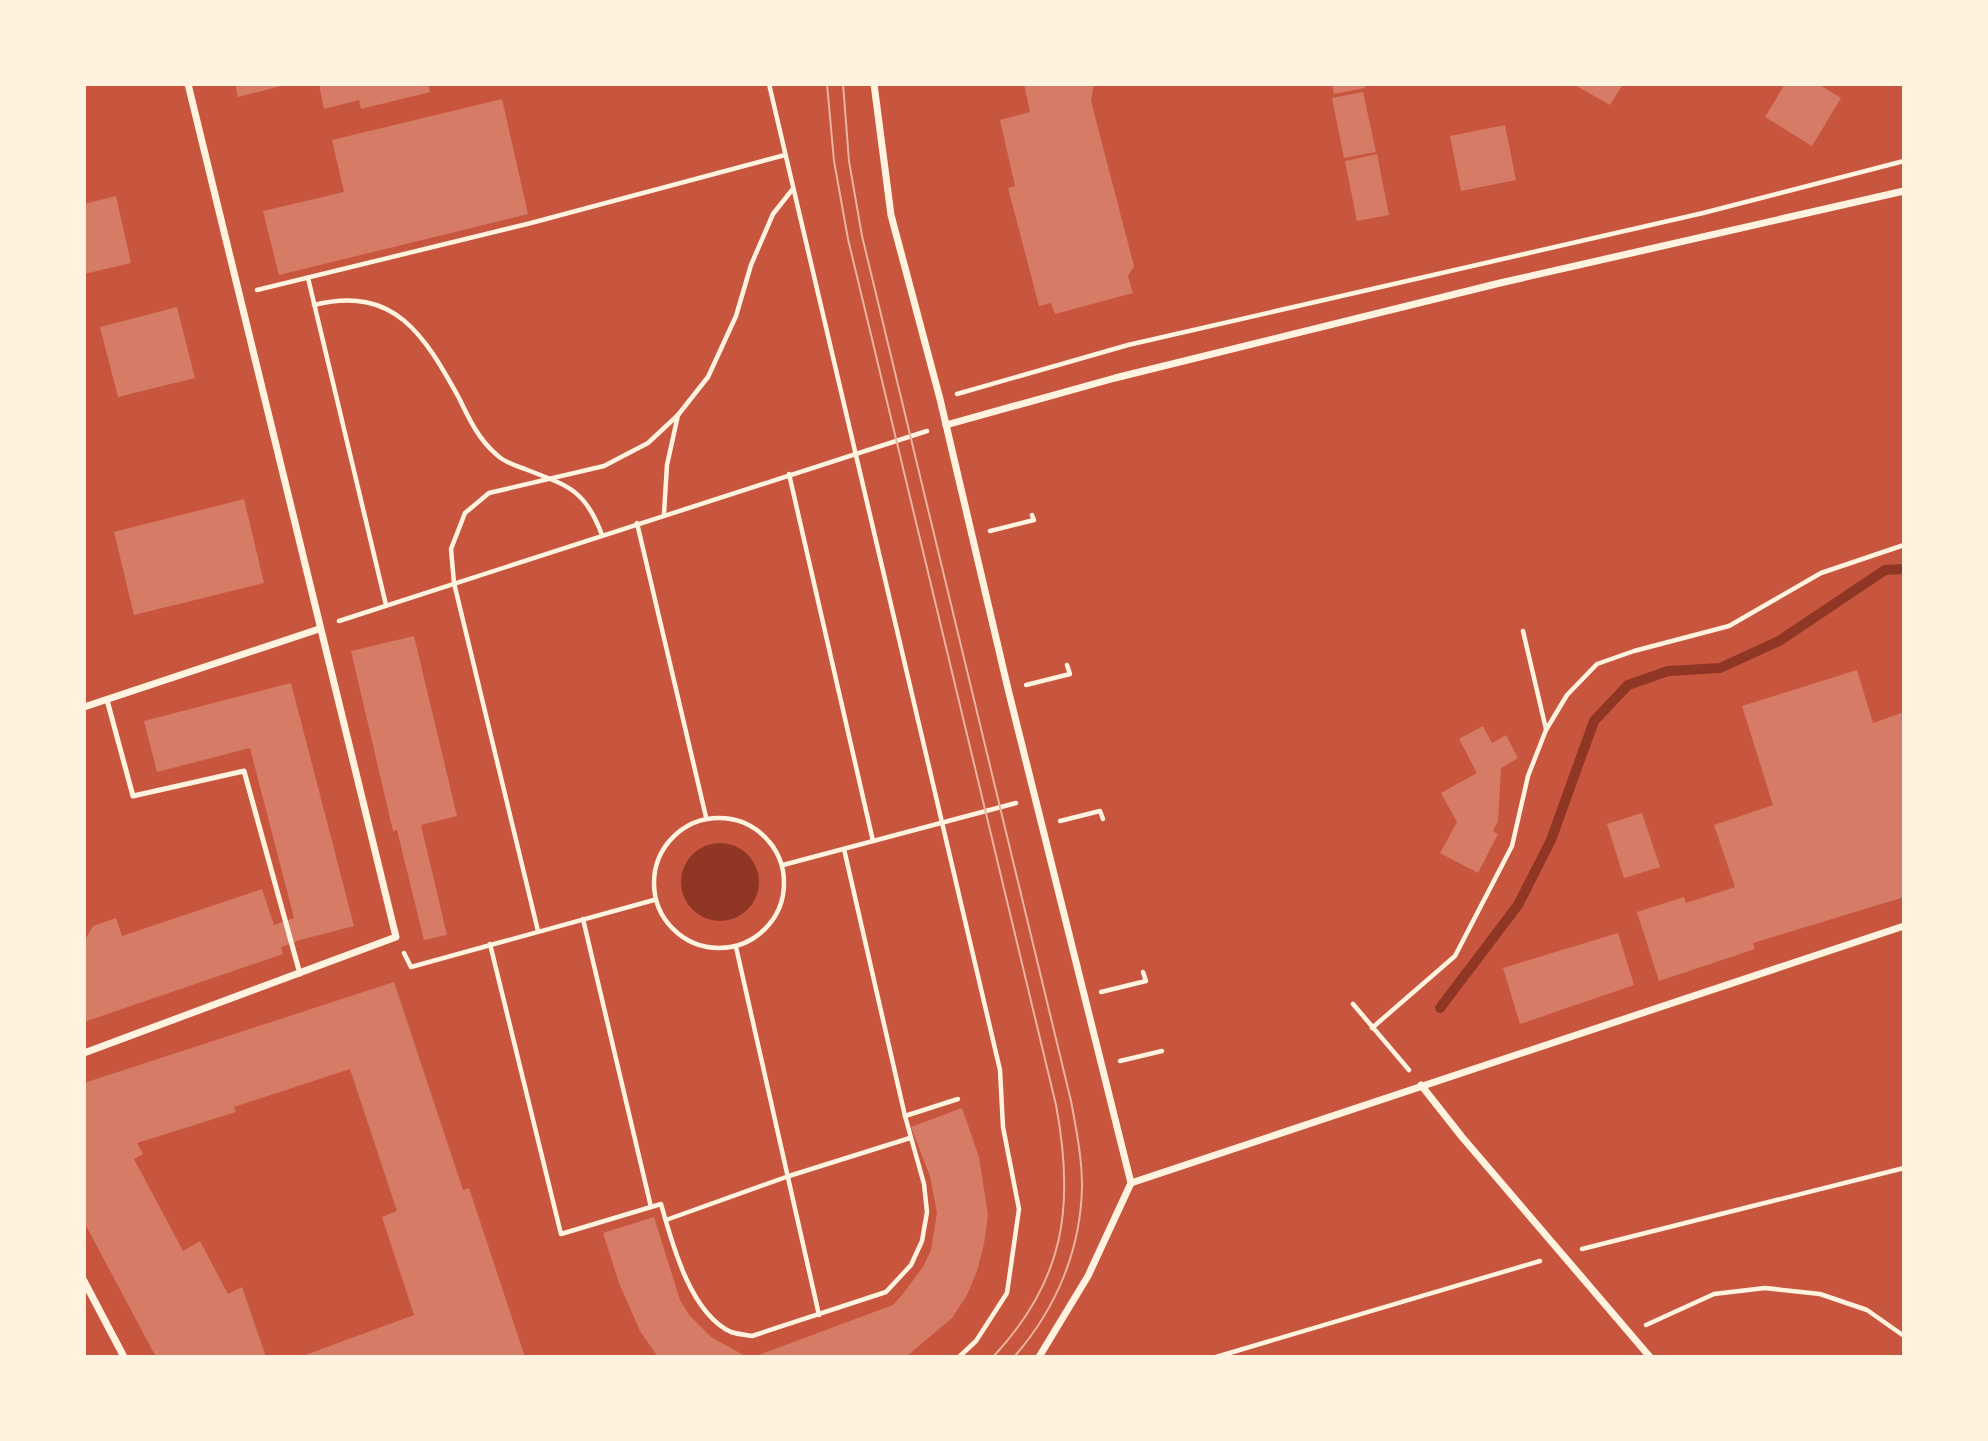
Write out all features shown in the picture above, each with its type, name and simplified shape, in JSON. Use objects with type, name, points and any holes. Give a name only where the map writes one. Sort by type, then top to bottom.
[{"type":"street","points":[[84,1053],[396,937],[188,84]]},
{"type":"street","points":[[874,84],[891,215],[940,399],[1008,689],[1131,1183],[1088,1276],[1039,1357]]},
{"type":"street","points":[[946,425],[1115,378],[1487,286],[1904,191]]},
{"type":"street","points":[[84,707],[319,629]]},
{"type":"street","points":[[1131,1183],[1904,926]]},
{"type":"street","points":[[1421,1085],[1462,1137],[1650,1357]]},
{"type":"street","points":[[84,1281],[124,1357]]},
{"type":"lane","points":[[107,700],[133,796],[244,771],[300,974]]},
{"type":"path","points":[[769,84],[1000,1070],[1003,1127],[1019,1209],[1007,1293],[976,1341],[960,1357]]},
{"type":"path","points":[[238,294],[531,223],[785,155]]},
{"type":"path","points":[[940,399],[1128,345],[1703,213],[1904,161]]},
{"type":"path","points":[[538,931],[454,583],[451,549],[465,513],[489,493],[604,467],[648,443],[678,415],[708,377],[736,316],[751,265],[773,214],[792,189]]},
{"type":"path","points":[[308,278],[386,605]]},
{"type":"path","points":[[314,305],[338,299],[360,300],[376,303],[403,319],[415,331],[448,379],[478,435],[498,457],[550,478],[584,498],[602,535]]},
{"type":"path","points":[[664,514],[667,466],[678,415]]},
{"type":"path","points":[[319,629],[636,523],[946,425]]},
{"type":"path","points":[[789,474],[873,841]]},
{"type":"path","points":[[972,535],[1034,520],[1032,515]]},
{"type":"path","points":[[636,523],[706,817]]},
{"type":"path","points":[[1372,1028],[1455,956],[1512,846],[1528,776],[1546,730],[1567,695],[1597,664],[1729,625],[1821,573],[1904,545]]},
{"type":"path","points":[[1523,631],[1546,730]]},
{"type":"path","points":[[1008,689],[1070,674],[1067,665]]},
{"type":"path","points":[[783,865],[1036,797]]},
{"type":"path","points":[[1042,826],[1100,811],[1102,819]]},
{"type":"path","points":[[706,817],[739,819],[767,836],[783,865],[784,900],[766,930],[736,947],[701,947],[681,936],[672,930],[654,900],[654,864],[673,833],[706,817]]},
{"type":"path","points":[[491,944],[561,1234],[661,1203],[676,1256],[694,1296],[709,1314],[730,1332],[752,1336],[886,1292],[911,1265],[922,1241],[927,1212],[924,1184],[910,1138],[844,849]]},
{"type":"path","points":[[396,937],[411,967],[654,900]]},
{"type":"path","points":[[583,919],[651,1207]]},
{"type":"path","points":[[736,947],[819,1315]]},
{"type":"path","points":[[1084,996],[1146,981],[1143,972]]},
{"type":"path","points":[[1353,1004],[1421,1085]]},
{"type":"path","points":[[1102,1066],[1162,1051]]},
{"type":"path","points":[[905,1116],[958,1099]]},
{"type":"path","points":[[666,1220],[789,1176],[910,1138]]},
{"type":"path","points":[[1216,1357],[1562,1254],[1904,1168]]},
{"type":"path","points":[[1630,1334],[1713,1294],[1765,1288],[1820,1294],[1867,1310],[1904,1336]]},
{"type":"shaded area","points":[[720,843],[735,846],[748,854],[756,867],[759,882],[756,897],[748,910],[735,918],[720,921],[705,918],[692,910],[684,897],[681,882],[684,867],[692,854],[705,846]]},
{"type":"building","points":[[235,84],[285,84],[285,85],[238,97]]},
{"type":"building","points":[[319,84],[428,84],[430,92],[361,109],[359,100],[324,109]]},
{"type":"building","points":[[1024,84],[1094,84],[1091,101],[1134,266],[1128,276],[1133,293],[1055,314],[1051,303],[1039,306],[1008,188],[1015,186],[1000,120],[1030,112]]},
{"type":"building","points":[[1332,84],[1364,84],[1365,88],[1334,94]]},
{"type":"building","points":[[1573,84],[1623,84],[1610,105]]},
{"type":"building","points":[[1785,84],[1818,84],[1841,98],[1812,146],[1765,117]]},
{"type":"building","points":[[1363,92],[1376,152],[1344,158],[1332,98]]},
{"type":"building","points":[[502,99],[528,214],[279,275],[263,211],[344,192],[332,140]]},
{"type":"building","points":[[1505,125],[1516,180],[1461,191],[1450,136]]},
{"type":"building","points":[[1377,154],[1389,215],[1357,221],[1345,161]]},
{"type":"building","points":[[116,196],[131,263],[84,274],[84,204]]},
{"type":"building","points":[[177,307],[195,378],[118,397],[100,327]]},
{"type":"building","points":[[244,499],[264,583],[134,615],[114,532]]},
{"type":"building","points":[[414,636],[457,816],[421,825],[447,935],[424,940],[397,830],[393,831],[351,651]]},
{"type":"building","points":[[1857,670],[1873,723],[1904,712],[1904,897],[1753,943],[1755,949],[1659,981],[1637,912],[1684,897],[1686,903],[1735,887],[1714,825],[1773,805],[1742,706]]},
{"type":"building","points":[[291,683],[354,926],[300,940],[281,947],[283,954],[84,1022],[84,942],[93,926],[116,918],[122,936],[262,889],[274,925],[294,918],[250,748],[157,772],[144,721]]},
{"type":"building","points":[[1483,726],[1492,743],[1506,735],[1518,758],[1501,768],[1498,821],[1493,831],[1498,834],[1478,873],[1440,853],[1457,822],[1441,793],[1477,773],[1459,739]]},
{"type":"building","points":[[1642,813],[1660,867],[1624,878],[1607,824]]},
{"type":"building","points":[[1618,933],[1634,985],[1520,1024],[1503,968]]},
{"type":"building","points":[[394,982],[463,1190],[469,1188],[525,1357],[300,1357],[414,1315],[382,1217],[397,1211],[350,1069],[234,1107],[236,1112],[137,1143],[143,1154],[134,1159],[183,1251],[200,1241],[228,1294],[242,1287],[266,1357],[156,1357],[84,1222],[84,1083]]},
{"type":"building","points":[[962,1108],[979,1157],[988,1215],[977,1271],[967,1295],[952,1318],[906,1357],[753,1357],[893,1305],[902,1295],[923,1267],[931,1250],[937,1213],[930,1176],[911,1127]]},
{"type":"building","points":[[654,1217],[680,1300],[689,1315],[711,1337],[747,1357],[658,1357],[640,1331],[619,1283],[603,1233]]},
{"type":"waterway","points":[[1440,1008],[1518,905],[1551,840],[1594,721],[1628,685],[1668,671],[1720,668],[1779,641],[1885,570],[1904,569]]},
{"type":"tram line","points":[[827,84],[834,161],[848,239],[1056,1105],[1062,1142],[1063,1209],[1059,1240],[1050,1270],[1036,1299],[993,1357]]},
{"type":"tram line","points":[[843,84],[849,161],[862,236],[1071,1101],[1080,1153],[1081,1210],[1071,1256],[1054,1299],[1014,1357]]}]
